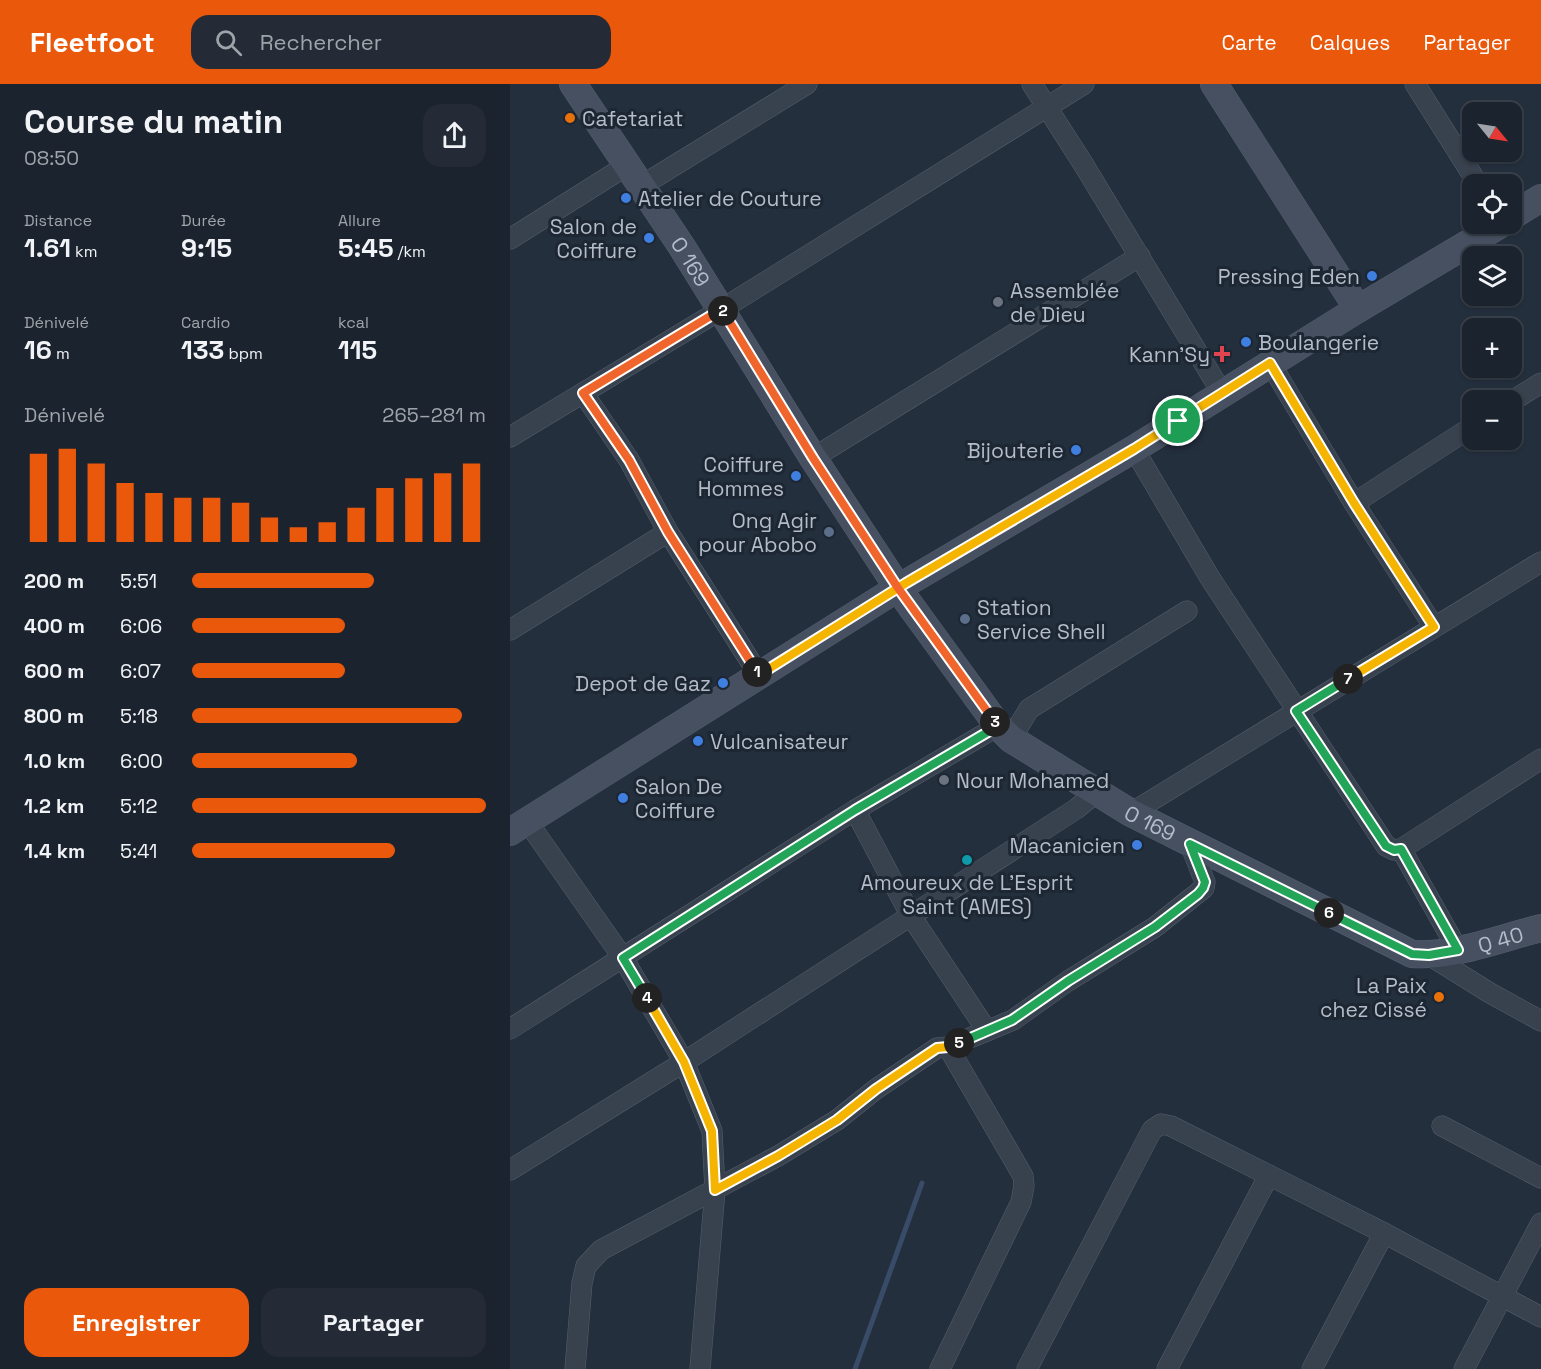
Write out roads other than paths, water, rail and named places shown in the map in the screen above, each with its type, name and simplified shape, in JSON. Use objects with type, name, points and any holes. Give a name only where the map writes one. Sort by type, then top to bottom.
[{"type":"street","name":"O 169","points":[[573,84],[722,309],[813,458],[898,588],[1005,733],[1131,813],[1412,954],[1429,955],[1458,950]]},
{"type":"street","points":[[510,238],[634,176],[807,84]]},
{"type":"street","points":[[1032,84],[1140,256],[1222,393]]},
{"type":"street","points":[[510,437],[722,309],[1084,84]]},
{"type":"street","points":[[1214,84],[1358,309]]},
{"type":"street","points":[[1416,84],[1472,174]]},
{"type":"street","points":[[1522,210],[1541,198]]},
{"type":"street","points":[[700,1369],[715,1190],[712,1131],[684,1062],[623,958],[518,827],[898,588],[1134,449],[1270,363],[1484,234]]},
{"type":"street","points":[[813,458],[1140,256]]},
{"type":"street","points":[[1270,363],[1354,503],[1434,627]]},
{"type":"street","points":[[1522,395],[1541,383]]},
{"type":"street","points":[[583,393],[629,460],[668,532],[759,675]]},
{"type":"street","points":[[1354,503],[1462,433]]},
{"type":"street","points":[[1134,449],[1210,578],[1386,846],[1394,850],[1401,849],[1541,759]]},
{"type":"street","points":[[510,630],[668,532]]},
{"type":"street","points":[[1131,813],[1541,562]]},
{"type":"street","points":[[510,1029],[855,810],[1005,733],[1029,709],[1187,610]]},
{"type":"street","points":[[510,1170],[684,1062],[911,916],[1076,809],[1097,792]]},
{"type":"street","points":[[855,810],[911,916],[987,1031]]},
{"type":"street","points":[[575,1369],[582,1283],[586,1266],[601,1250],[778,1156],[837,1120],[876,1089],[937,1048],[948,1047],[1012,1020],[1068,981],[1155,927],[1203,888],[1205,882],[1190,844]]},
{"type":"street","points":[[1401,849],[1458,950]]},
{"type":"street","name":"Q 40","points":[[1458,950],[1541,928]]},
{"type":"street","points":[[1429,955],[1541,1021]]},
{"type":"street","points":[[940,1369],[1021,1202],[1024,1186],[1023,1176],[948,1047]]},
{"type":"street","points":[[1027,1369],[1152,1130],[1161,1124],[1171,1126],[1384,1233],[1541,1317]]},
{"type":"street","points":[[1442,1126],[1541,1178]]},
{"type":"street","points":[[1167,1369],[1269,1175]]},
{"type":"street","points":[[1464,1369],[1541,1224]]},
{"type":"street","points":[[1312,1369],[1384,1233]]},
{"type":"waterway","points":[[855,1369],[922,1183]]},
{"type":"place","name":"Cafetariat","points":[[570,118]]},
{"type":"place","name":"Atelier de Couture","points":[[626,198]]},
{"type":"place","name":"Salon de Coiffure","points":[[649,238]]},
{"type":"place","name":"Pressing Eden","points":[[1372,276]]},
{"type":"place","name":"Assemblée de Dieu","points":[[998,302]]},
{"type":"place","name":"Boulangerie","points":[[1246,342]]},
{"type":"place","name":"Kann’Sy","points":[[1222,354]]},
{"type":"place","name":"Bijouterie","points":[[1076,450]]},
{"type":"place","name":"Coiffure Hommes","points":[[796,476]]},
{"type":"place","name":"Ong Agir pour Abobo","points":[[829,532]]},
{"type":"place","name":"Station Service Shell","points":[[965,619]]},
{"type":"place","name":"Depot de Gaz","points":[[723,683]]},
{"type":"place","name":"Vulcanisateur","points":[[698,741]]},
{"type":"place","name":"Nour Mohamed","points":[[944,780]]},
{"type":"place","name":"Salon De Coiffure","points":[[623,798]]},
{"type":"place","name":"Macanicien","points":[[1137,845]]},
{"type":"place","name":"Amoureux de L'Esprit Saint (AMES)","points":[[967,860]]},
{"type":"place","name":"La Paix chez Cissé","points":[[1439,997]]}]
